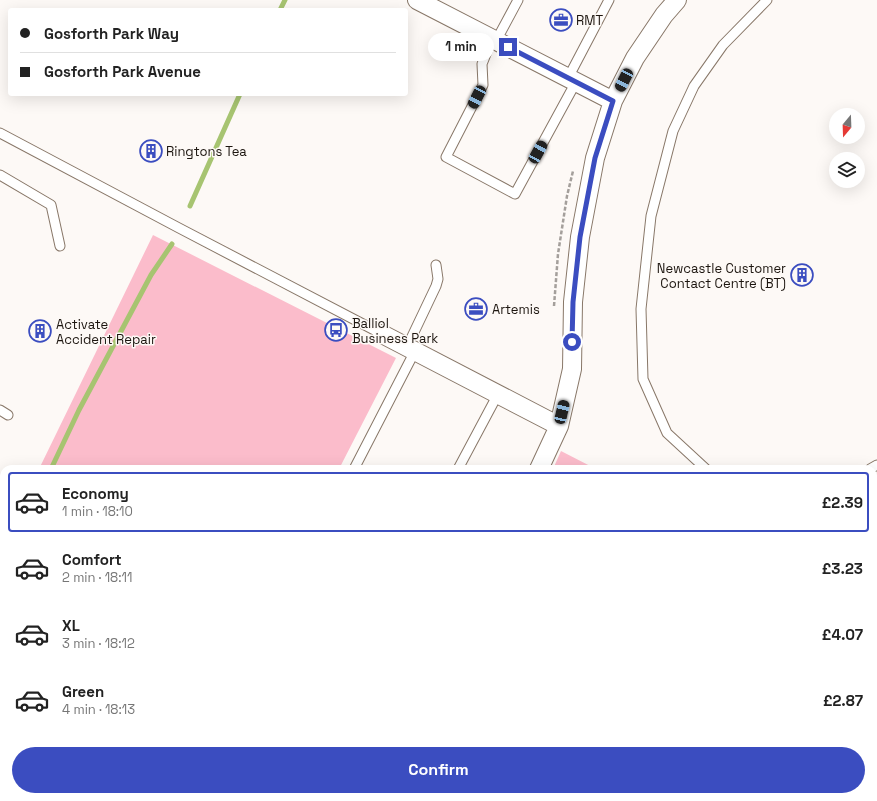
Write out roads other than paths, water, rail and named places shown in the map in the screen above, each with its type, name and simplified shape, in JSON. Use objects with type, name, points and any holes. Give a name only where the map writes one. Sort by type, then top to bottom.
[{"type":"street","points":[[417,0],[613,101]]},
{"type":"street","points":[[541,465],[559,426],[572,369],[573,302],[580,237],[595,158],[613,101],[635,58],[664,15],[677,0]]},
{"type":"street","points":[[382,334],[559,426]]},
{"type":"lane","points":[[518,0],[494,40],[482,64],[483,85],[446,157],[515,194],[572,80],[609,0]]},
{"type":"lane","points":[[702,465],[667,433],[643,379],[641,309],[651,216],[673,131],[694,86],[723,45],[767,0]]},
{"type":"lane","points":[[0,133],[382,334]]},
{"type":"lane","points":[[0,175],[51,205],[60,246]]},
{"type":"lane","points":[[356,465],[411,349],[436,286],[438,279],[436,265]]},
{"type":"lane","points":[[460,465],[498,394]]},
{"type":"waterway","points":[[281,8],[285,0]]},
{"type":"waterway","points":[[190,206],[239,96]]},
{"type":"waterway","points":[[53,465],[79,410],[151,275],[172,244]]},
{"type":"place","name":"RMT","points":[[561,20]]},
{"type":"place","name":"Ringtons Tea","points":[[151,151]]},
{"type":"place","name":"Newcastle Customer Contact Centre (BT)","points":[[802,275]]},
{"type":"place","name":"Artemis","points":[[476,309]]},
{"type":"place","name":"Balliol Business Park","points":[[336,330]]},
{"type":"place","name":"Activate Accident Repair","points":[[40,331]]}]
